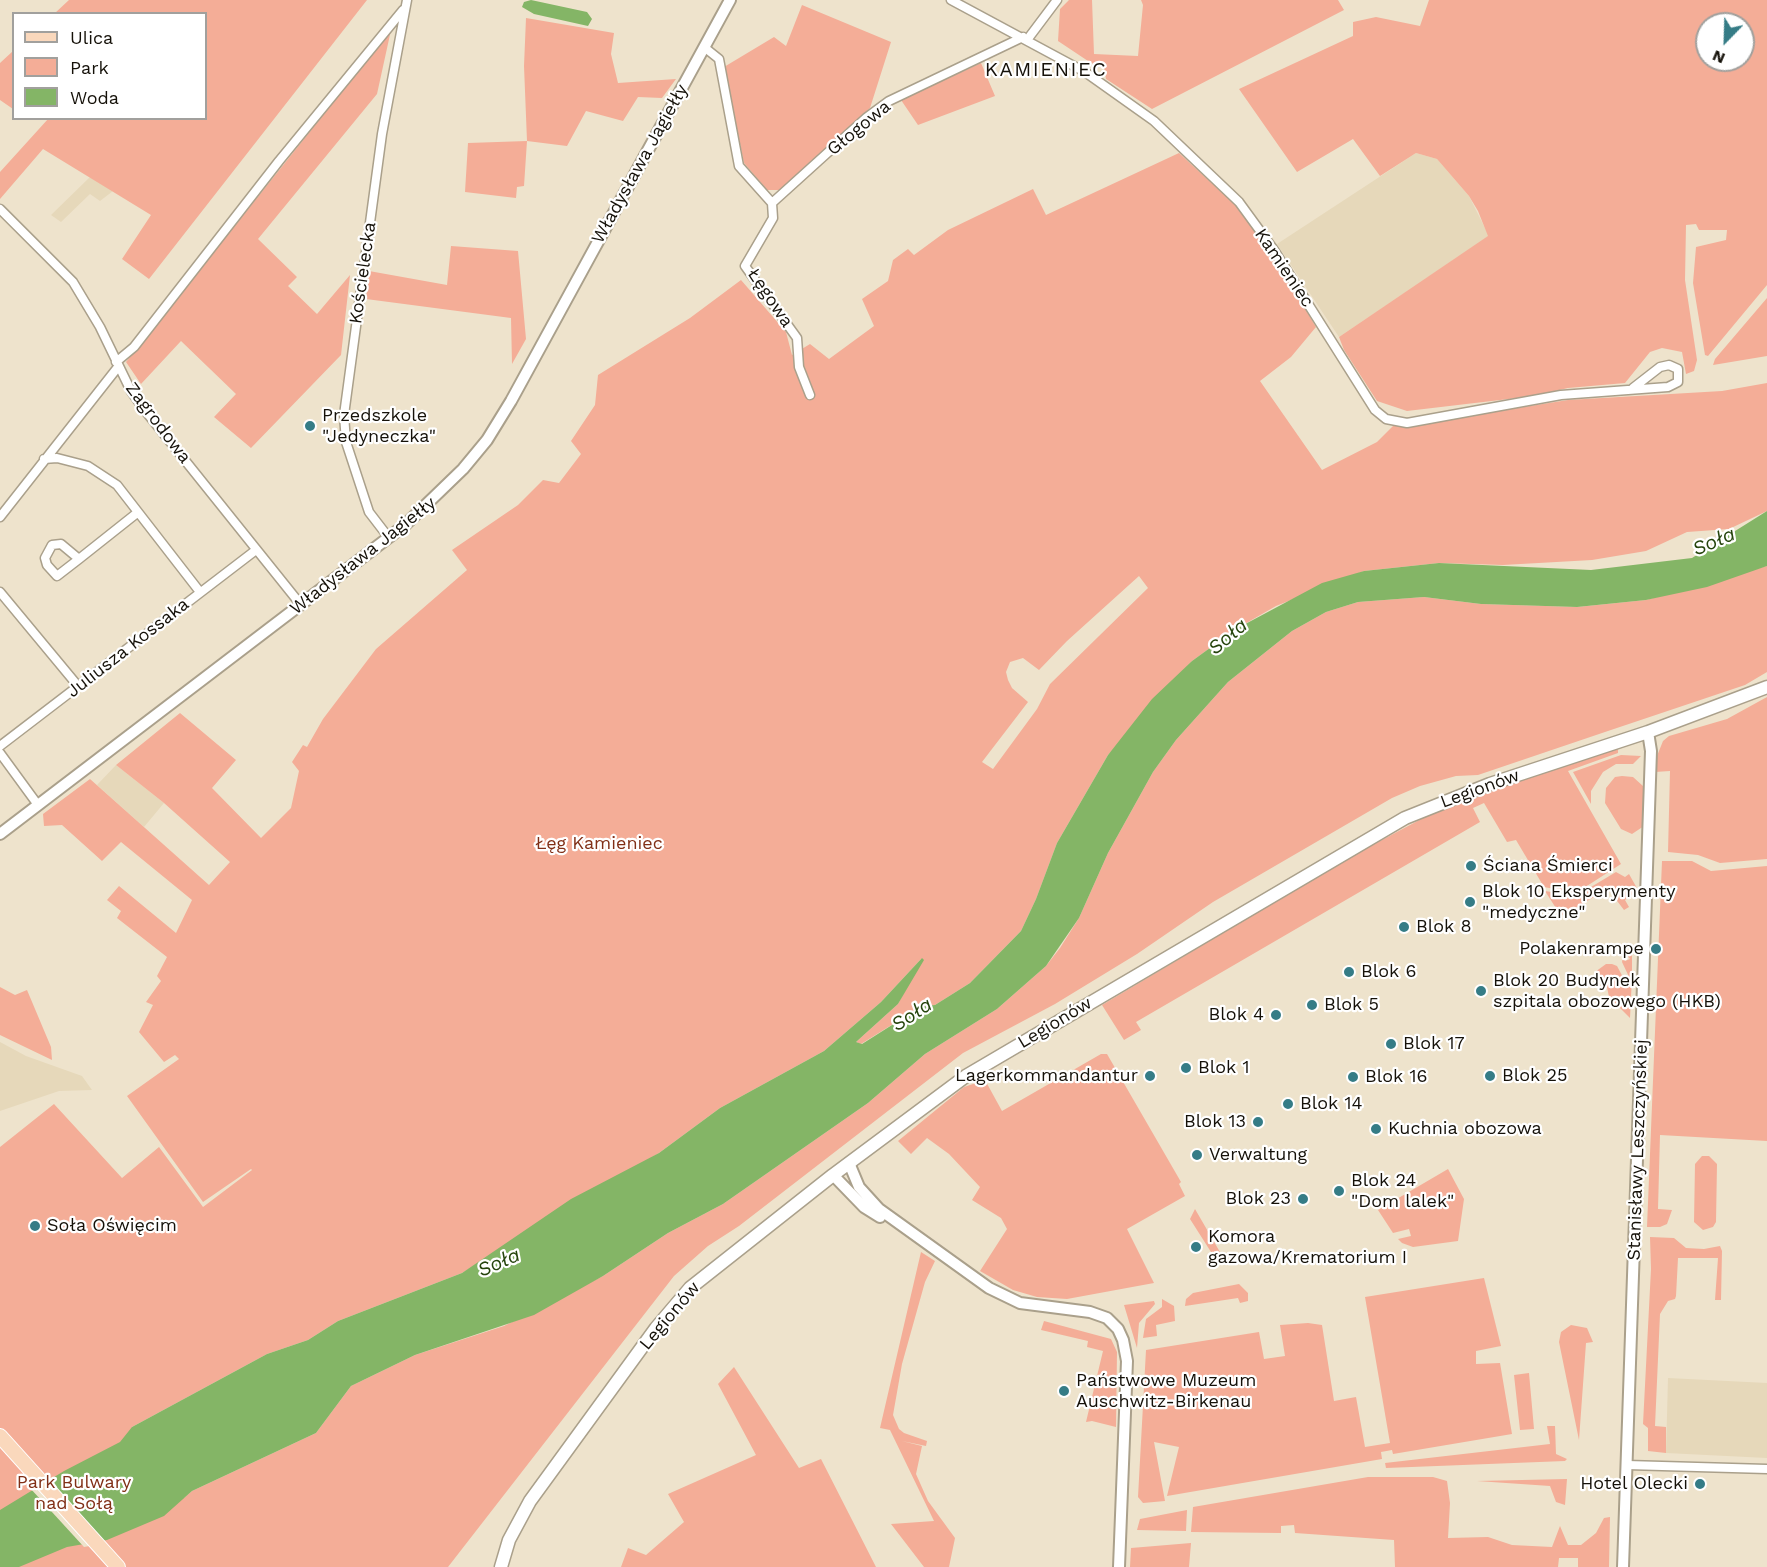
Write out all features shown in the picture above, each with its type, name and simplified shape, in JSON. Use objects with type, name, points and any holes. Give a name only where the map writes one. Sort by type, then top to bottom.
[{"type":"main road","name":"Legionów","points":[[501,1567],[509,1540],[530,1501],[656,1328],[683,1296],[833,1175],[966,1076],[1406,818],[1481,787],[1647,732],[1767,687]]},
{"type":"main road","points":[[0,1436],[118,1567]]},
{"type":"street","name":"Władysława Jagiełły","points":[[0,834],[389,538],[440,494],[474,457],[495,428],[730,0]]},
{"type":"street","name":"Kamieniec","points":[[951,0],[1085,72],[1154,121],[1239,202],[1274,250],[1375,410],[1386,419],[1407,423],[1561,395],[1675,385],[1680,378],[1678,369],[1669,365],[1660,367],[1633,388]]},
{"type":"street","points":[[1025,39],[1057,0]]},
{"type":"street","points":[[0,517],[279,160],[406,4]]},
{"type":"street","name":"Kościelecka","points":[[389,538],[369,512],[346,442],[344,415],[382,134],[406,4]]},
{"type":"street","name":"Głogowa","points":[[772,203],[866,118],[889,101],[1025,39]]},
{"type":"street","points":[[704,47],[719,59],[739,166],[772,203]]},
{"type":"street","name":"Łęgowa","points":[[772,203],[773,218],[745,266],[797,338],[800,367],[810,395]]},
{"type":"street","name":"Zagrodowa","points":[[0,209],[74,282],[143,408],[301,605]]},
{"type":"street","points":[[44,459],[57,458],[88,466],[117,484],[137,513],[200,592]]},
{"type":"street","points":[[79,559],[137,513]]},
{"type":"street","name":"Juliusza Kossaka","points":[[0,746],[256,550]]},
{"type":"street","points":[[0,592],[78,686]]},
{"type":"street","name":"Stanisławy Leszczyńskiej","points":[[1623,1567],[1651,751],[1647,732]]},
{"type":"street","points":[[0,753],[38,805]]},
{"type":"street","points":[[849,1163],[866,1197],[921,1241]]},
{"type":"street","points":[[833,1175],[864,1207],[921,1241],[989,1288],[1030,1305],[1090,1312],[1107,1318],[1118,1329],[1123,1340],[1126,1361],[1119,1567]]},
{"type":"street","points":[[1627,1465],[1767,1469]]},
{"type":"shaded area","points":[[1416,153],[1437,159],[1469,196],[1489,236],[1339,337],[1277,244]]},
{"type":"shaded area","points":[[90,177],[113,191],[100,201],[90,194],[61,222],[51,215]]},
{"type":"shaded area","points":[[116,765],[164,803],[144,827],[97,785]]},
{"type":"shaded area","points":[[0,1042],[26,1056],[82,1076],[92,1090],[59,1091],[0,1111]]},
{"type":"shaded area","points":[[1668,1378],[1767,1383],[1767,1458],[1666,1453]]},
{"type":"green space","points":[[69,0],[367,0],[149,279],[122,259],[151,215],[43,149],[0,199],[0,172],[47,120],[207,120],[207,12],[56,12]]},
{"type":"green space","points":[[1069,0],[1092,0],[1094,54],[1138,56],[1143,5],[1141,0],[1338,0],[1344,10],[1152,109],[1106,79],[1104,67],[1091,63],[1058,41],[1060,9]]},
{"type":"green space","points":[[1429,0],[1767,0],[1767,285],[1708,356],[1705,355],[1693,283],[1696,247],[1726,240],[1727,230],[1699,230],[1696,224],[1686,225],[1685,280],[1697,360],[1694,371],[1686,374],[1682,352],[1662,348],[1650,352],[1625,383],[1568,388],[1534,396],[1407,411],[1377,401],[1344,350],[1339,337],[1488,236],[1478,211],[1469,196],[1437,159],[1416,153],[1380,176],[1353,139],[1297,172],[1239,89],[1353,36],[1353,22],[1376,17],[1420,26]]},
{"type":"green space","points":[[802,5],[891,42],[870,108],[782,190],[767,190],[744,163],[724,67],[774,37],[786,46]]},
{"type":"green space","points":[[526,18],[614,33],[611,54],[618,83],[676,79],[662,98],[638,97],[623,121],[586,111],[567,146],[527,141],[524,66]]},
{"type":"green space","points":[[391,30],[377,94],[258,239],[297,277],[288,286],[317,314],[350,275],[341,355],[251,448],[214,417],[236,394],[181,341],[141,384],[126,362]]},
{"type":"green space","points":[[12,52],[12,108],[0,100],[0,63]]},
{"type":"green space","points":[[981,63],[995,96],[918,125],[901,100]]},
{"type":"green space","points":[[527,141],[524,186],[517,187],[516,198],[465,192],[468,143]]},
{"type":"green space","points":[[1179,153],[1243,212],[1272,252],[1316,327],[1291,357],[1260,381],[1322,470],[1377,442],[1394,425],[1416,424],[1568,400],[1722,391],[1767,383],[1767,511],[1729,529],[1687,532],[1646,551],[1592,560],[1503,565],[1439,563],[1364,571],[1276,606],[1236,629],[1192,661],[1108,755],[1057,843],[1021,931],[970,983],[935,1005],[922,1006],[861,1044],[856,1042],[898,1004],[922,958],[881,1002],[824,1051],[720,1108],[659,1153],[462,1273],[338,1321],[308,1340],[267,1354],[132,1427],[184,1498],[192,1491],[316,1433],[351,1386],[415,1355],[504,1326],[603,1276],[668,1233],[723,1204],[868,1103],[925,1054],[997,1009],[1046,966],[1060,948],[1079,918],[1108,853],[1153,772],[1176,740],[1228,682],[1292,631],[1326,612],[1358,602],[1424,597],[1481,604],[1577,607],[1646,600],[1767,566],[1767,672],[1745,685],[1478,775],[1456,776],[1420,786],[1392,798],[1213,902],[1137,954],[1055,1004],[963,1053],[739,1226],[708,1246],[674,1276],[448,1567],[0,1567],[0,1147],[54,1104],[122,1178],[159,1147],[203,1207],[252,1170],[203,1202],[127,1096],[179,1059],[175,1055],[164,1062],[139,1032],[153,1005],[146,1002],[161,981],[157,976],[167,957],[117,918],[121,911],[107,900],[119,886],[176,933],[192,900],[121,842],[102,861],[62,825],[44,826],[43,814],[90,779],[209,885],[230,862],[164,803],[116,765],[180,713],[236,760],[212,788],[261,838],[291,808],[299,771],[292,762],[303,745],[307,747],[323,719],[376,649],[467,570],[452,550],[518,505],[543,480],[559,483],[581,454],[571,441],[595,405],[598,375],[690,318],[741,280],[786,332],[792,355],[810,344],[829,359],[874,326],[862,299],[888,281],[893,260],[908,249],[914,255],[948,230],[1033,189],[1046,215]],"holes":[[[1139,576],[1148,588],[1050,684],[1037,709],[993,769],[982,762],[1028,702],[1012,688],[1008,680],[1006,672],[1010,662],[1023,658],[1039,670],[1067,641]]]},
{"type":"green space","points":[[451,246],[518,251],[526,339],[512,364],[511,318],[366,299],[369,271],[447,285]]},
{"type":"green space","points":[[1767,298],[1767,356],[1713,365],[1715,359]]},
{"type":"green space","points":[[1767,697],[1767,859],[1720,863],[1698,855],[1668,852],[1670,771],[1655,772],[1655,761],[1663,741],[1669,736],[1727,719]]},
{"type":"green space","points":[[1618,749],[1618,753],[1568,771],[1621,864],[1576,893],[1544,887],[1516,840],[1507,842],[1484,803],[1473,808],[1480,822],[1136,1022],[1141,1030],[1124,1040],[1102,1005],[1352,856],[1425,817],[1510,782]]},
{"type":"green space","points":[[1621,755],[1641,756],[1633,764],[1616,764],[1603,772],[1591,791],[1591,804],[1573,772]]},
{"type":"green space","points":[[1615,777],[1633,777],[1643,786],[1645,793],[1644,826],[1632,834],[1621,829],[1605,803],[1606,788]]},
{"type":"green space","points":[[1662,861],[1692,861],[1711,871],[1767,866],[1767,1141],[1660,1135],[1658,1209],[1672,1210],[1667,1224],[1660,1227],[1647,1227]]},
{"type":"green space","points":[[1616,872],[1625,877],[1629,874],[1638,890],[1625,900],[1629,907],[1624,910],[1608,889],[1561,916],[1545,891],[1576,896]]},
{"type":"green space","points":[[1632,950],[1630,1018],[1609,997],[1607,987],[1595,972],[1606,964],[1612,964],[1617,966],[1625,981],[1630,979],[1622,962],[1623,957],[1625,961],[1630,959],[1626,954]]},
{"type":"green space","points":[[0,987],[15,995],[27,990],[51,1047],[52,1060],[0,1035]]},
{"type":"green space","points":[[1101,1054],[1107,1054],[1181,1182],[1179,1184],[1185,1196],[1127,1229],[1154,1283],[1067,1299],[1037,1297],[1013,1290],[980,1271],[1007,1229],[1001,1218],[972,1200],[980,1187],[949,1154],[927,1138],[911,1154],[898,1141],[964,1087],[985,1080],[1002,1111]]},
{"type":"green space","points":[[1702,1156],[1709,1156],[1717,1164],[1716,1222],[1713,1227],[1703,1230],[1694,1222],[1695,1164]]},
{"type":"green space","points":[[1448,1169],[1464,1199],[1458,1241],[1413,1247],[1402,1243],[1398,1239],[1411,1236],[1409,1229],[1393,1233],[1378,1210]]},
{"type":"green space","points":[[1195,1209],[1224,1259],[1218,1263],[1190,1219]]},
{"type":"green space","points":[[1650,1237],[1674,1238],[1686,1248],[1704,1249],[1720,1246],[1722,1251],[1721,1300],[1715,1300],[1718,1258],[1678,1258],[1676,1296],[1675,1299],[1668,1301],[1660,1314],[1655,1426],[1666,1427],[1666,1453],[1648,1451],[1648,1428],[1643,1424],[1651,1269]]},
{"type":"green space","points":[[921,1252],[935,1261],[925,1282],[902,1364],[893,1415],[899,1429],[904,1433],[927,1441],[926,1446],[902,1441],[922,1446],[916,1474],[928,1501],[955,1538],[949,1567],[924,1567],[891,1524],[934,1521],[890,1430],[880,1428]]},
{"type":"green space","points":[[1484,1278],[1501,1346],[1476,1351],[1476,1364],[1500,1363],[1512,1434],[1393,1454],[1392,1450],[1381,1452],[1382,1459],[1167,1496],[1179,1447],[1154,1442],[1165,1501],[1143,1503],[1138,1497],[1146,1350],[1259,1332],[1264,1359],[1285,1356],[1280,1325],[1308,1323],[1322,1325],[1334,1401],[1356,1397],[1365,1447],[1390,1443],[1365,1297]]},
{"type":"green space","points":[[1239,1284],[1248,1293],[1248,1301],[1240,1303],[1238,1298],[1185,1306],[1186,1299],[1193,1293]]},
{"type":"green space","points":[[1162,1299],[1174,1306],[1175,1321],[1156,1325],[1157,1336],[1143,1338],[1146,1319],[1162,1307]]},
{"type":"green space","points":[[1154,1301],[1155,1304],[1139,1323],[1137,1348],[1124,1305]]},
{"type":"green space","points":[[1044,1321],[1111,1339],[1117,1352],[1116,1427],[1092,1421],[1086,1422],[1103,1351],[1087,1347],[1088,1341],[1041,1330]]},
{"type":"green space","points":[[1571,1325],[1587,1328],[1593,1342],[1586,1343],[1579,1440],[1559,1342],[1561,1332]]},
{"type":"green space","points":[[734,1367],[799,1468],[821,1459],[876,1567],[621,1567],[628,1548],[646,1555],[684,1522],[668,1494],[756,1455],[718,1384]]},
{"type":"green space","points":[[1529,1373],[1534,1429],[1520,1430],[1514,1375]]},
{"type":"green space","points":[[1547,1426],[1555,1426],[1556,1454],[1567,1459],[1565,1461],[1386,1468],[1385,1463],[1550,1444]]},
{"type":"green space","points":[[1368,1477],[1433,1477],[1447,1481],[1450,1503],[1448,1538],[1488,1537],[1512,1545],[1552,1547],[1560,1526],[1568,1545],[1581,1545],[1596,1533],[1604,1518],[1610,1517],[1609,1567],[1578,1567],[1578,1558],[1559,1558],[1558,1567],[1395,1567],[1394,1540],[1295,1533],[1294,1525],[1281,1526],[1281,1533],[1191,1532],[1193,1507]]},
{"type":"green space","points":[[1567,1479],[1565,1505],[1556,1502],[1550,1486],[1477,1481]]},
{"type":"green space","points":[[1187,1510],[1186,1531],[1137,1530],[1140,1519]]},
{"type":"green space","points":[[1191,1543],[1189,1567],[1130,1567],[1131,1548]]},
{"type":"water","points":[[531,0],[587,12],[592,19],[588,26],[534,14],[522,7],[524,2]]},
{"type":"water","name":"Soła","points":[[1767,511],[1767,566],[1707,587],[1646,600],[1577,607],[1481,604],[1424,597],[1358,602],[1326,612],[1292,631],[1228,682],[1176,740],[1153,772],[1108,853],[1079,918],[1046,966],[997,1009],[925,1054],[868,1103],[723,1204],[668,1233],[603,1276],[534,1315],[415,1355],[351,1386],[316,1433],[192,1491],[164,1516],[107,1540],[67,1547],[19,1567],[0,1567],[0,1510],[64,1471],[120,1442],[132,1427],[267,1354],[308,1340],[338,1321],[462,1273],[571,1199],[659,1153],[720,1108],[824,1051],[881,1002],[922,958],[924,960],[898,1004],[856,1042],[862,1044],[922,1006],[935,1005],[970,983],[1021,931],[1057,843],[1108,755],[1152,699],[1192,661],[1236,629],[1322,583],[1364,571],[1439,563],[1591,570],[1692,558]]},
{"type":"pier","points":[[47,1478],[106,1543],[84,1547],[30,1488]]},
{"type":"place","name":"Przedszkole \"Jedyneczka\"","points":[[310,426]]},
{"type":"place","name":"Ściana Śmierci","points":[[1471,866]]},
{"type":"place","name":"Blok 10 Eksperymenty \"medyczne\"","points":[[1470,902]]},
{"type":"place","name":"Blok 8","points":[[1404,927]]},
{"type":"place","name":"Polakenrampe","points":[[1656,949]]},
{"type":"place","name":"Blok 6","points":[[1349,972]]},
{"type":"place","name":"Blok 20 Budynek szpitala obozowego (HKB)","points":[[1481,991]]},
{"type":"place","name":"Blok 5","points":[[1312,1005]]},
{"type":"place","name":"Blok 4","points":[[1276,1015]]},
{"type":"place","name":"Blok 17","points":[[1391,1044]]},
{"type":"place","name":"Blok 1","points":[[1186,1068]]},
{"type":"place","name":"Lagerkommandantur","points":[[1150,1076]]},
{"type":"place","name":"Blok 25","points":[[1490,1076]]},
{"type":"place","name":"Blok 16","points":[[1353,1077]]},
{"type":"place","name":"Blok 14","points":[[1288,1104]]},
{"type":"place","name":"Blok 13","points":[[1258,1122]]},
{"type":"place","name":"Kuchnia obozowa","points":[[1376,1129]]},
{"type":"place","name":"Verwaltung","points":[[1197,1155]]},
{"type":"place","name":"Blok 24 \"Dom lalek\"","points":[[1339,1191]]},
{"type":"place","name":"Blok 23","points":[[1303,1199]]},
{"type":"place","name":"Soła Oświęcim","points":[[35,1226]]},
{"type":"place","name":"Komora gazowa/Krematorium I","points":[[1196,1247]]},
{"type":"place","name":"Państwowe Muzeum Auschwitz-Birkenau","points":[[1064,1391]]},
{"type":"place","name":"Hotel Olecki","points":[[1700,1484]]},
{"type":"district","name":"KAMIENIEC","points":[[1046,70]]},
{"type":"park label","name":"Łęg Kamieniec","points":[[599,844]]},
{"type":"park label","name":"Park Bulwary nad Sołą","points":[[74,1493]]}]
